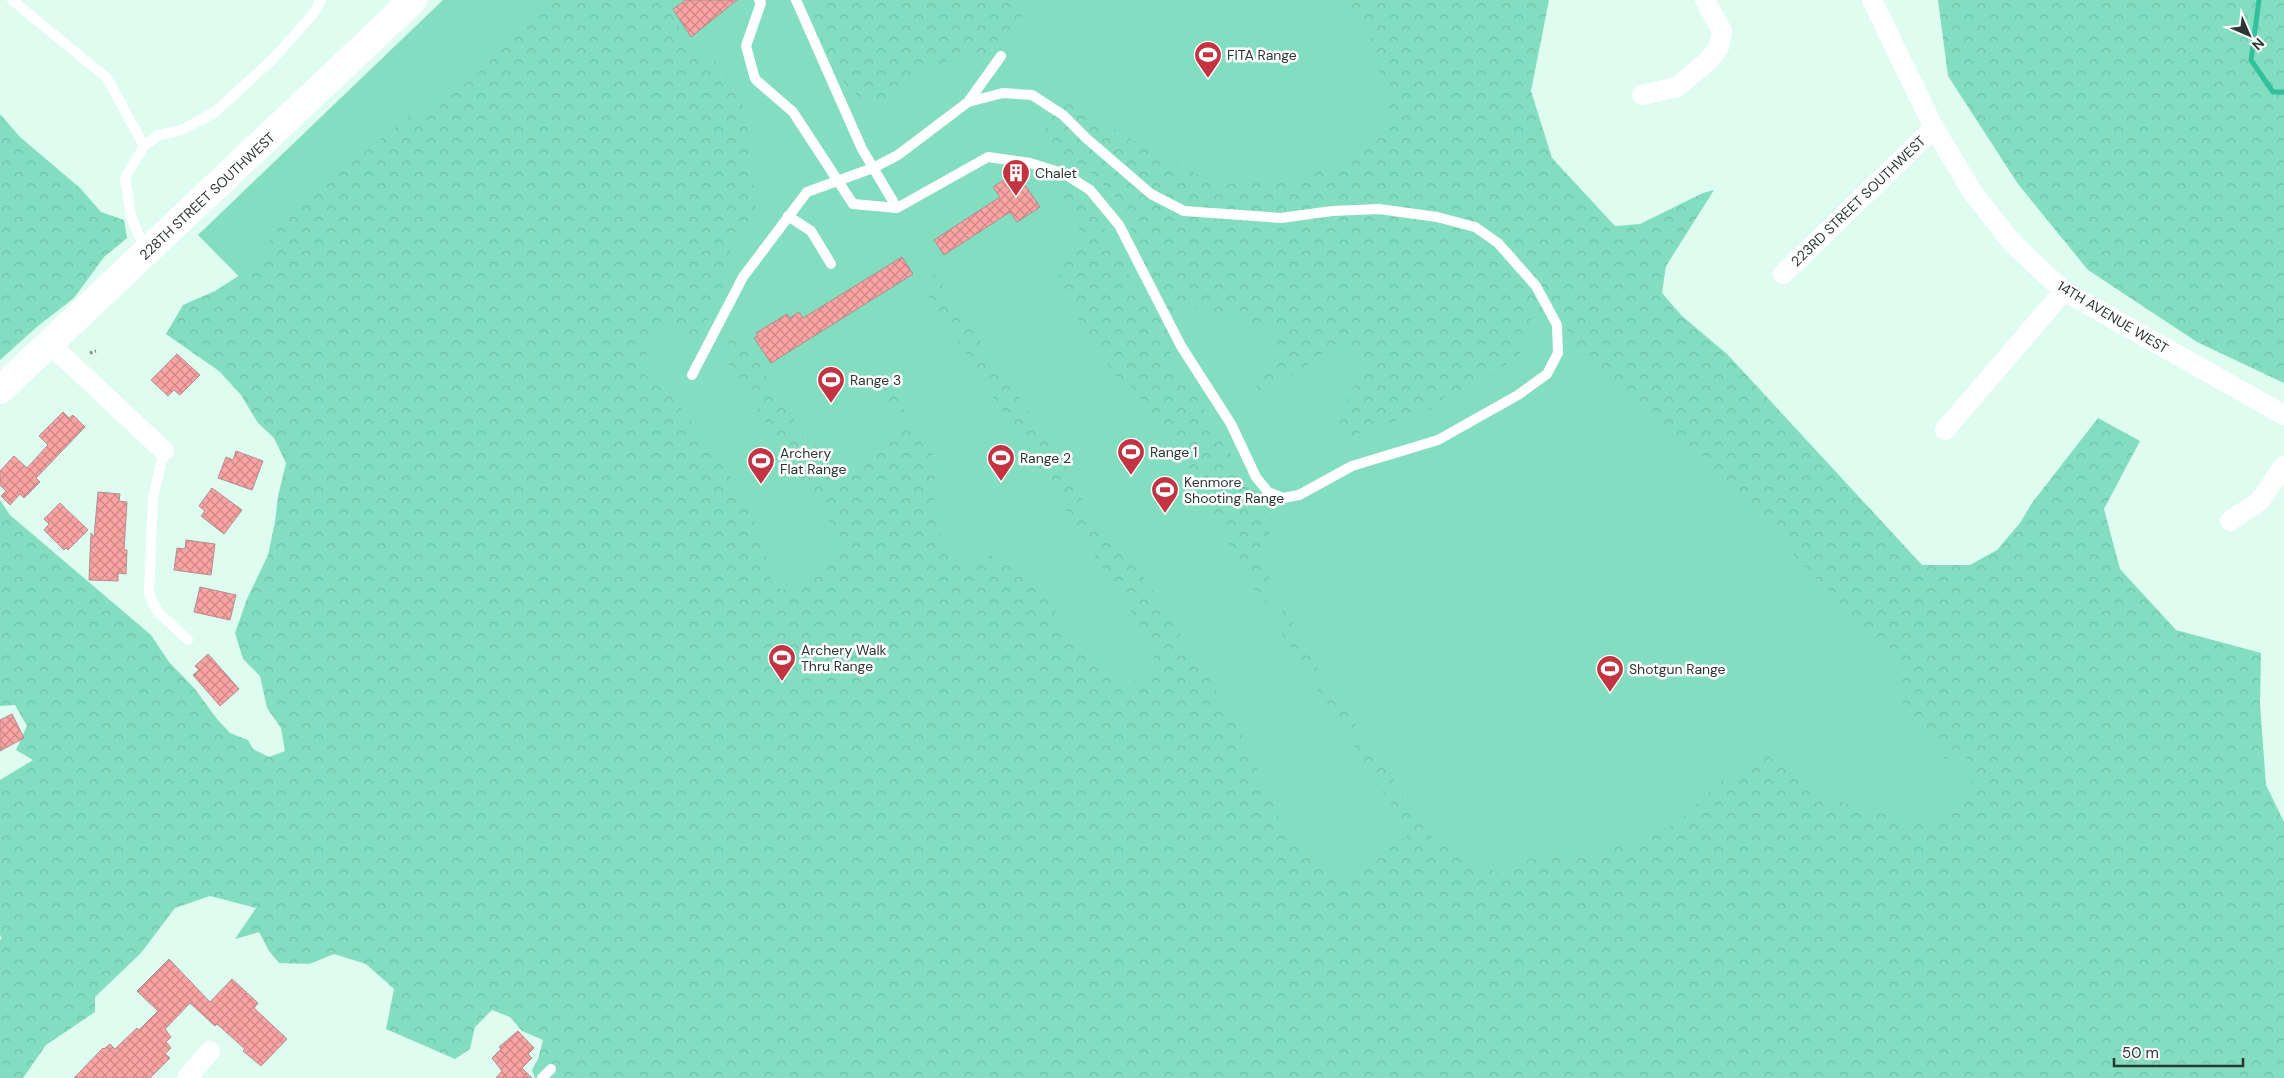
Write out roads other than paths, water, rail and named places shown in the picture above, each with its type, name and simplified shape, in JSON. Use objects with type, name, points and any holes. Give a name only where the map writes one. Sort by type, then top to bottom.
[{"type":"main road","name":"228TH STREET SOUTHWEST","points":[[0,390],[413,0]]},
{"type":"street","points":[[1642,95],[1677,87],[1707,62],[1719,47],[1722,31],[1705,0]]},
{"type":"street","name":"14TH AVENUE WEST","points":[[1872,0],[1934,128],[1973,193],[2014,245],[2064,291],[2284,415]]},
{"type":"street","name":"223RD STREET SOUTHWEST","points":[[1783,274],[1934,128]]},
{"type":"street","points":[[1945,430],[2064,291]]},
{"type":"street","points":[[50,344],[164,450]]},
{"type":"street","points":[[2230,521],[2260,501],[2284,466]]},
{"type":"street","points":[[187,1078],[210,1051]]},
{"type":"lane","points":[[12,0],[107,78],[144,146]]},
{"type":"lane","points":[[313,14],[321,0]]},
{"type":"lane","points":[[146,253],[131,216],[126,178],[144,146],[158,135],[182,130],[216,112],[274,58],[328,0]]},
{"type":"lane","points":[[759,0],[761,4],[746,46],[755,79],[793,112],[853,204],[897,208],[988,157],[1030,163],[1065,174],[1090,190],[1119,225],[1181,346],[1231,424],[1256,477],[1268,492],[1283,498],[1299,495],[1352,466],[1438,440],[1518,395],[1547,374],[1558,353],[1557,325],[1536,286],[1498,243],[1475,227],[1437,217],[1379,210],[1332,211],[1281,218],[1184,211],[1151,194],[1086,138],[1063,115],[1032,95],[1003,93],[968,102]]},
{"type":"lane","points":[[796,0],[862,148],[897,208]]},
{"type":"lane","points":[[692,375],[743,277],[807,192],[872,168],[898,154],[968,102],[1001,56]]},
{"type":"lane","points":[[788,216],[811,231],[831,264]]},
{"type":"lane","points":[[164,450],[153,498],[149,594],[158,612],[188,640]]},
{"type":"lane","points":[[542,1078],[552,1069]]},
{"type":"waterway","points":[[2259,0],[2251,60],[2273,92],[2284,92]]},
{"type":"place","name":"FITA Range","points":[[1208,79]]},
{"type":"place","name":"Chalet","points":[[1016,197]]},
{"type":"place","name":"Range 3","points":[[831,404]]},
{"type":"place","name":"Range 1","points":[[1131,476]]},
{"type":"place","name":"Range 2","points":[[1001,482]]},
{"type":"place","name":"Archery Flat Range","points":[[761,485]]},
{"type":"place","name":"Kenmore Shooting Range","points":[[1165,514]]},
{"type":"place","name":"Archery Walk Thru Range","points":[[782,682]]},
{"type":"place","name":"Shotgun Range","points":[[1610,693]]}]
